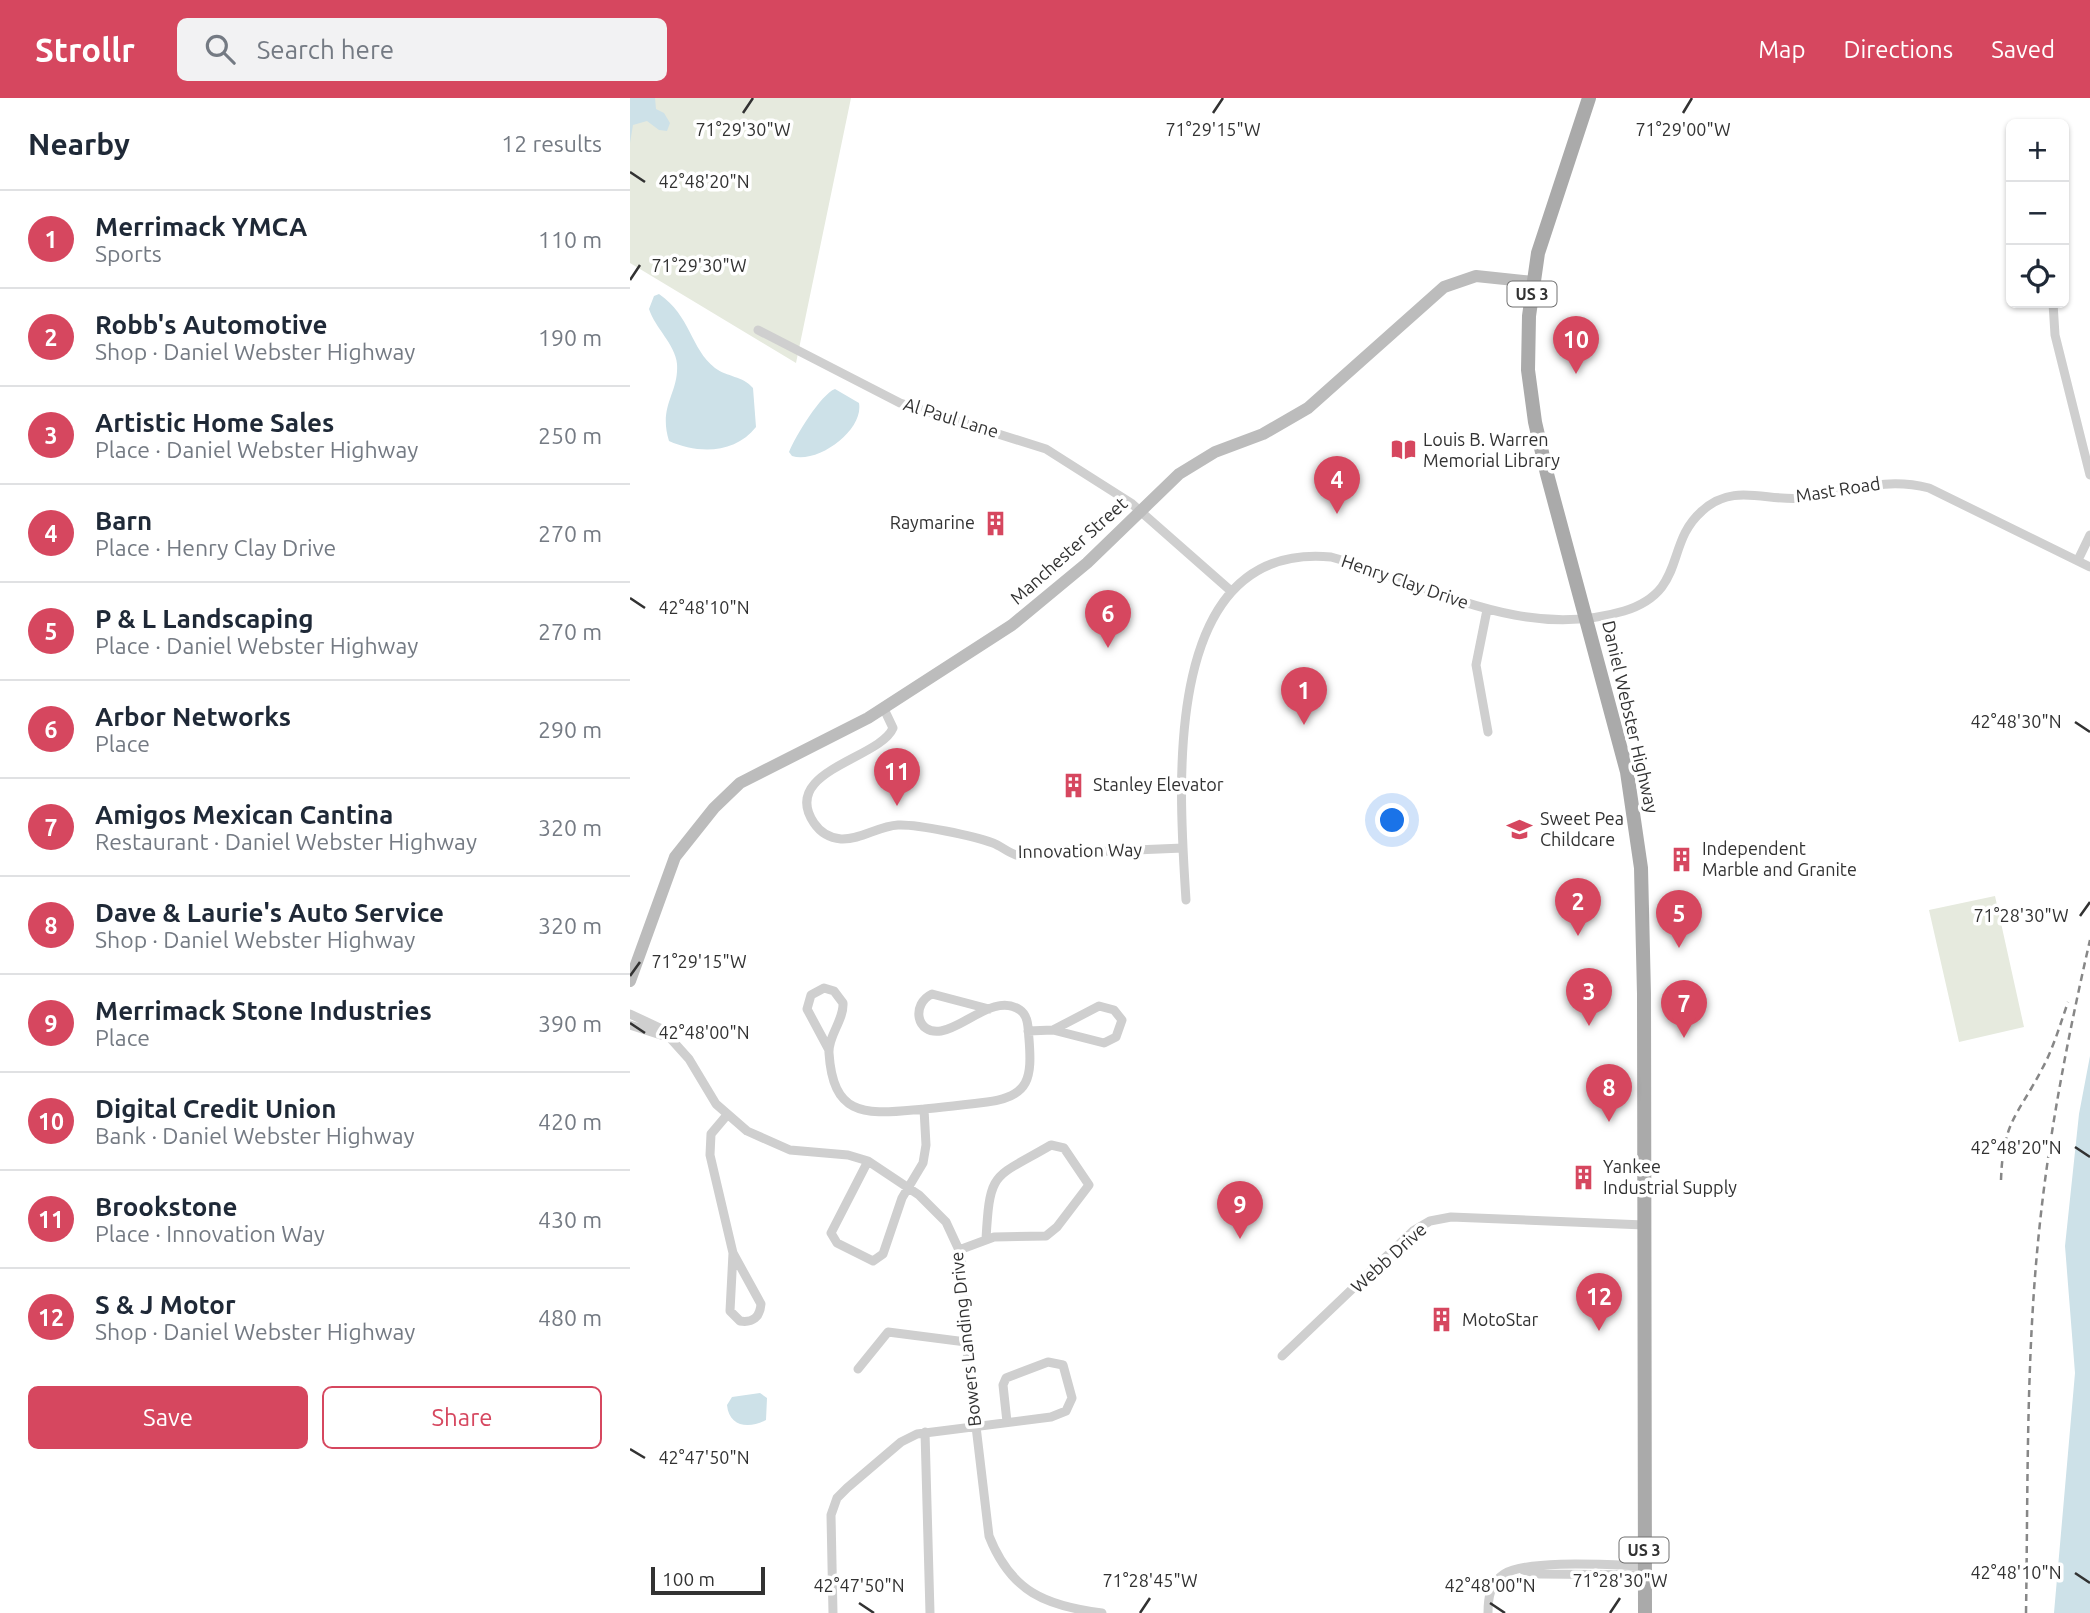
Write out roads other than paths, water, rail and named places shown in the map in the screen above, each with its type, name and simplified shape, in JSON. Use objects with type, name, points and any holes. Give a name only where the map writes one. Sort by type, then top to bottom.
[{"type":"main road","name":"Daniel Webster Highway","points":[[1588,98],[1548,216],[1527,332],[1531,402],[1547,474],[1627,772],[1641,868],[1645,1613]]},
{"type":"street","name":"Manchester Street","points":[[630,981],[675,858],[720,802],[740,783],[884,709],[1033,609],[1087,563],[1140,510],[1192,465],[1263,434],[1308,408],[1444,287],[1476,276],[1534,282]]},
{"type":"street","points":[[2053,308],[2054,334],[2090,475]]},
{"type":"street","name":"Al Paul Lane","points":[[758,330],[900,403],[1046,449],[1140,510]]},
{"type":"street","name":"Mast Road","points":[[1586,618],[1622,611],[1655,595],[1669,578],[1694,519],[1711,503],[1743,493],[1801,498],[1876,483],[1904,482],[1929,488],[2090,567]]},
{"type":"street","points":[[1140,510],[1231,591]]},
{"type":"street","points":[[2078,560],[2090,535]]},
{"type":"street","name":"Henry Clay Drive","points":[[1186,900],[1180,766],[1184,715],[1202,647],[1231,591],[1261,568],[1287,559],[1313,556],[1349,562],[1487,610],[1545,621],[1586,618]]},
{"type":"street","points":[[1487,610],[1476,665],[1488,732]]},
{"type":"street","name":"Innovation Way","points":[[884,709],[892,728],[886,739],[824,774],[813,786],[809,811],[814,824],[826,835],[844,839],[888,827],[908,826],[986,841],[1016,855],[1182,848]]},
{"type":"street","points":[[829,1050],[843,1006],[837,993],[824,988],[811,995],[806,1006],[829,1050],[836,1088],[851,1106],[873,1113],[995,1101],[1016,1094],[1030,1075],[1028,1031],[1022,1011],[1012,1007],[989,1009],[940,1031],[927,1029],[918,1013],[922,1001],[932,994],[989,1009]]},
{"type":"street","points":[[1028,1031],[1053,1030],[1104,1043],[1116,1037],[1122,1020],[1114,1010],[1099,1006],[1053,1030]]},
{"type":"street","name":"Bowers Landing Drive","points":[[630,1014],[654,1024],[685,1053],[707,1090],[727,1115],[747,1131],[780,1147],[809,1153],[849,1155],[868,1161],[909,1187],[941,1216],[959,1250],[985,1523],[1002,1564],[1024,1587],[1046,1601],[1073,1610],[1102,1613]]},
{"type":"street","name":"Bowers Landing Drive","points":[[630,1025],[667,1037]]},
{"type":"street","points":[[868,1161],[832,1228],[831,1235],[837,1243],[868,1260],[880,1258],[909,1187],[920,1169],[926,1151],[923,1109]]},
{"type":"street","points":[[727,1115],[711,1134],[709,1146],[733,1253],[730,1311],[740,1321],[750,1321],[758,1316],[761,1304],[733,1253]]},
{"type":"street","points":[[959,1250],[986,1239],[1040,1237],[1057,1227],[1088,1185],[1064,1148],[1051,1145],[996,1179],[988,1197],[986,1239]]},
{"type":"street","name":"Webb Drive","points":[[1282,1356],[1413,1231],[1430,1221],[1466,1217],[1644,1225]]},
{"type":"street","points":[[858,1369],[888,1332],[966,1342]]},
{"type":"street","points":[[833,1613],[831,1515],[837,1498],[901,1442],[925,1432],[1051,1417],[1066,1411],[1072,1398],[1063,1365],[1048,1362],[1006,1378],[1003,1385],[1007,1422]]},
{"type":"street","points":[[925,1432],[930,1613]]},
{"type":"street","points":[[1488,1613],[1490,1593],[1497,1580],[1511,1571],[1542,1566],[1645,1570]]},
{"type":"railway","points":[[2026,1613],[2030,1374],[2039,1232],[2060,1085],[2090,940]]},
{"type":"railway","points":[[2001,1180],[2008,1132],[2046,1061],[2068,1002]]},
{"type":"place","name":"Digital Credit Union","points":[[1576,374]]},
{"type":"place","name":"Louis B. Warren Memorial Library","points":[[1403,450]]},
{"type":"place","name":"Barn","points":[[1337,514]]},
{"type":"place","name":"Raymarine","points":[[995,523]]},
{"type":"place","name":"Arbor Networks","points":[[1108,648]]},
{"type":"place","name":"Merrimack YMCA","points":[[1304,725]]},
{"type":"place","name":"Stanley Elevator","points":[[1073,785]]},
{"type":"place","name":"Brookstone","points":[[897,806]]},
{"type":"place","name":"Sweet Pea Childcare","points":[[1520,829]]},
{"type":"place","name":"Independent Marble and Granite","points":[[1682,859]]},
{"type":"place","name":"Robb's Automotive","points":[[1578,936]]},
{"type":"place","name":"P & L Landscaping","points":[[1679,948]]},
{"type":"place","name":"Artistic Home Sales","points":[[1589,1026]]},
{"type":"place","name":"Amigos Mexican Cantina","points":[[1684,1038]]},
{"type":"place","name":"Dave & Laurie's Auto Service","points":[[1609,1122]]},
{"type":"place","name":"Yankee Industrial Supply","points":[[1583,1177]]},
{"type":"place","name":"Merrimack Stone Industries","points":[[1240,1239]]},
{"type":"place","name":"MotoStar","points":[[1442,1320]]},
{"type":"place","name":"S & J Motor","points":[[1599,1331]]}]
